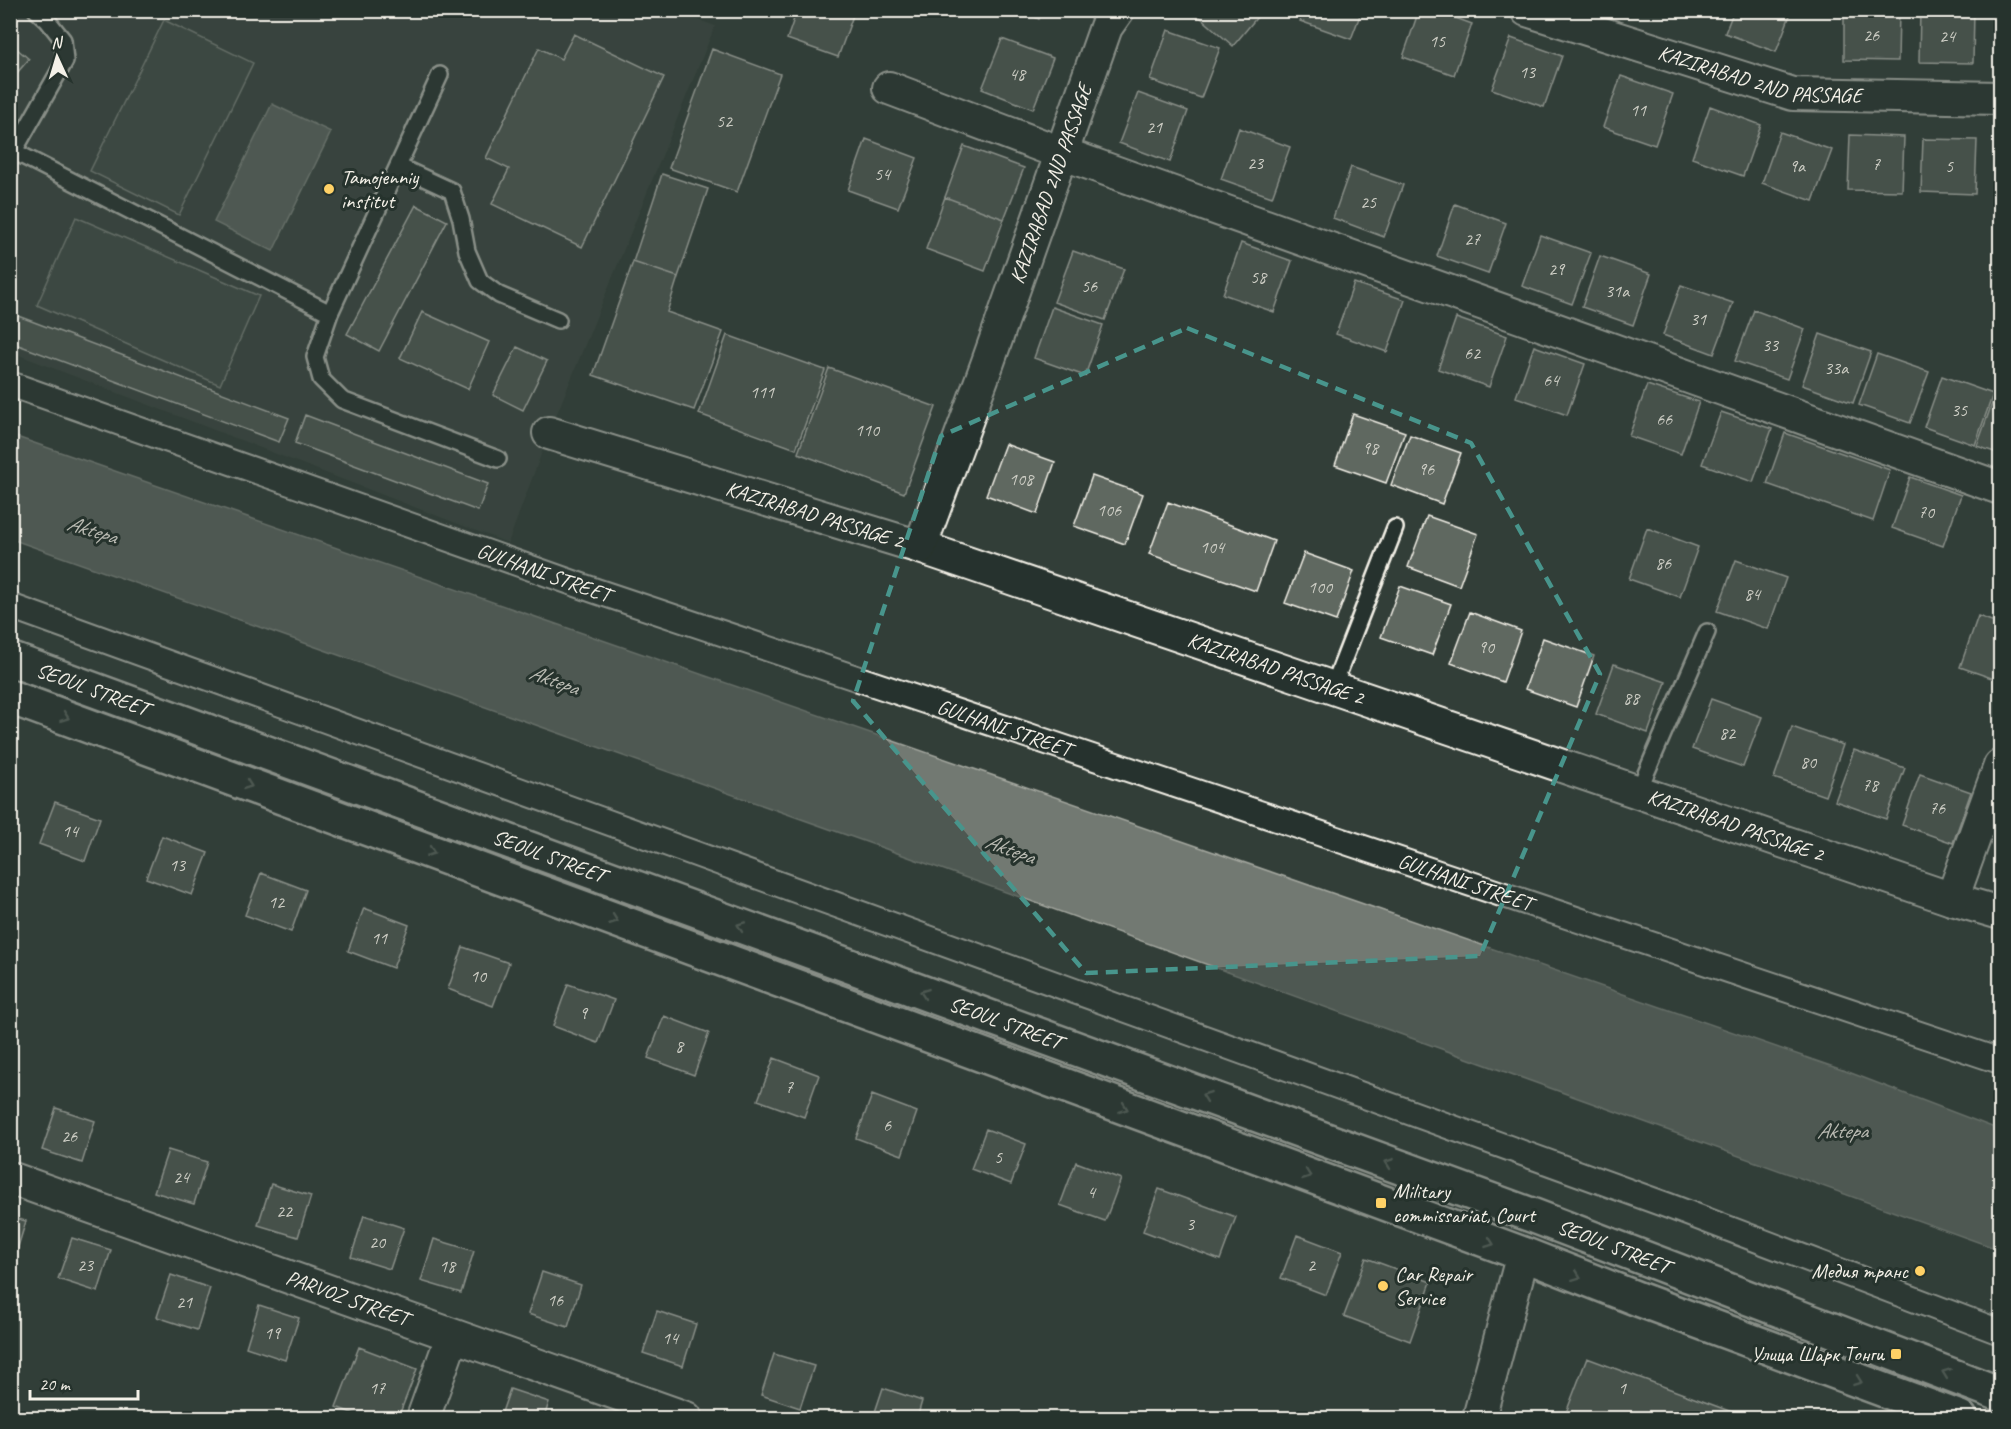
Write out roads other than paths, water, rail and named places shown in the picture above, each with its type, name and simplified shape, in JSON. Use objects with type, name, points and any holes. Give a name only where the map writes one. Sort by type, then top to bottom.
[{"type":"main road","name":"SEOUL STREET","points":[[10,659],[1534,1216],[2001,1394]]},
{"type":"main road","name":"SEOUL STREET","points":[[10,697],[1523,1254],[1960,1419]]},
{"type":"main road","points":[[1523,1254],[1534,1216]]},
{"type":"street","name":"KAZIRABAD 2ND PASSAGE","points":[[920,547],[1106,27],[1118,10]]},
{"type":"street","name":"KAZIRABAD 2ND PASSAGE","points":[[1527,10],[1793,94],[2001,98]]},
{"type":"street","points":[[889,88],[1061,153],[2001,488]]},
{"type":"street","name":"GULHANI STREET","points":[[10,384],[596,591],[2001,1061]]},
{"type":"street","name":"KAZIRABAD PASSAGE 2","points":[[549,433],[920,547],[1952,899],[2001,913]]},
{"type":"street","points":[[10,606],[1647,1198],[2001,1332]]},
{"type":"street","points":[[1952,899],[2001,766]]},
{"type":"street","name":"PARVOZ STREET","points":[[10,1178],[686,1419]]},
{"type":"street","points":[[1479,1419],[1523,1254]]},
{"type":"street","points":[[423,1419],[452,1336]]},
{"type":"lane","points":[[36,10],[63,40],[65,62],[13,155],[330,313]]},
{"type":"lane","points":[[440,75],[330,313],[315,357],[321,379],[342,400],[498,459]]},
{"type":"lane","points":[[398,165],[452,191],[461,219],[467,251],[480,281],[499,296],[558,320]]},
{"type":"lane","points":[[1333,687],[1395,528]]},
{"type":"lane","points":[[1638,792],[1707,632]]},
{"type":"water","points":[[272,104],[331,132],[273,251],[214,222]]},
{"type":"water","name":"Aktepa","points":[[11,435],[1851,1073],[2000,1130],[2000,1250],[886,849],[11,539]]},
{"type":"place","name":"Tamojenniy institut","points":[[329,189]]},
{"type":"place","name":"Military commissariat, Court","points":[[1381,1203]]},
{"type":"place","name":"Медия транс","points":[[1920,1271]]},
{"type":"place","name":"Car Repair Service","points":[[1383,1286]]},
{"type":"place","name":"Улица Шарк Тонги","points":[[1896,1354]]}]
